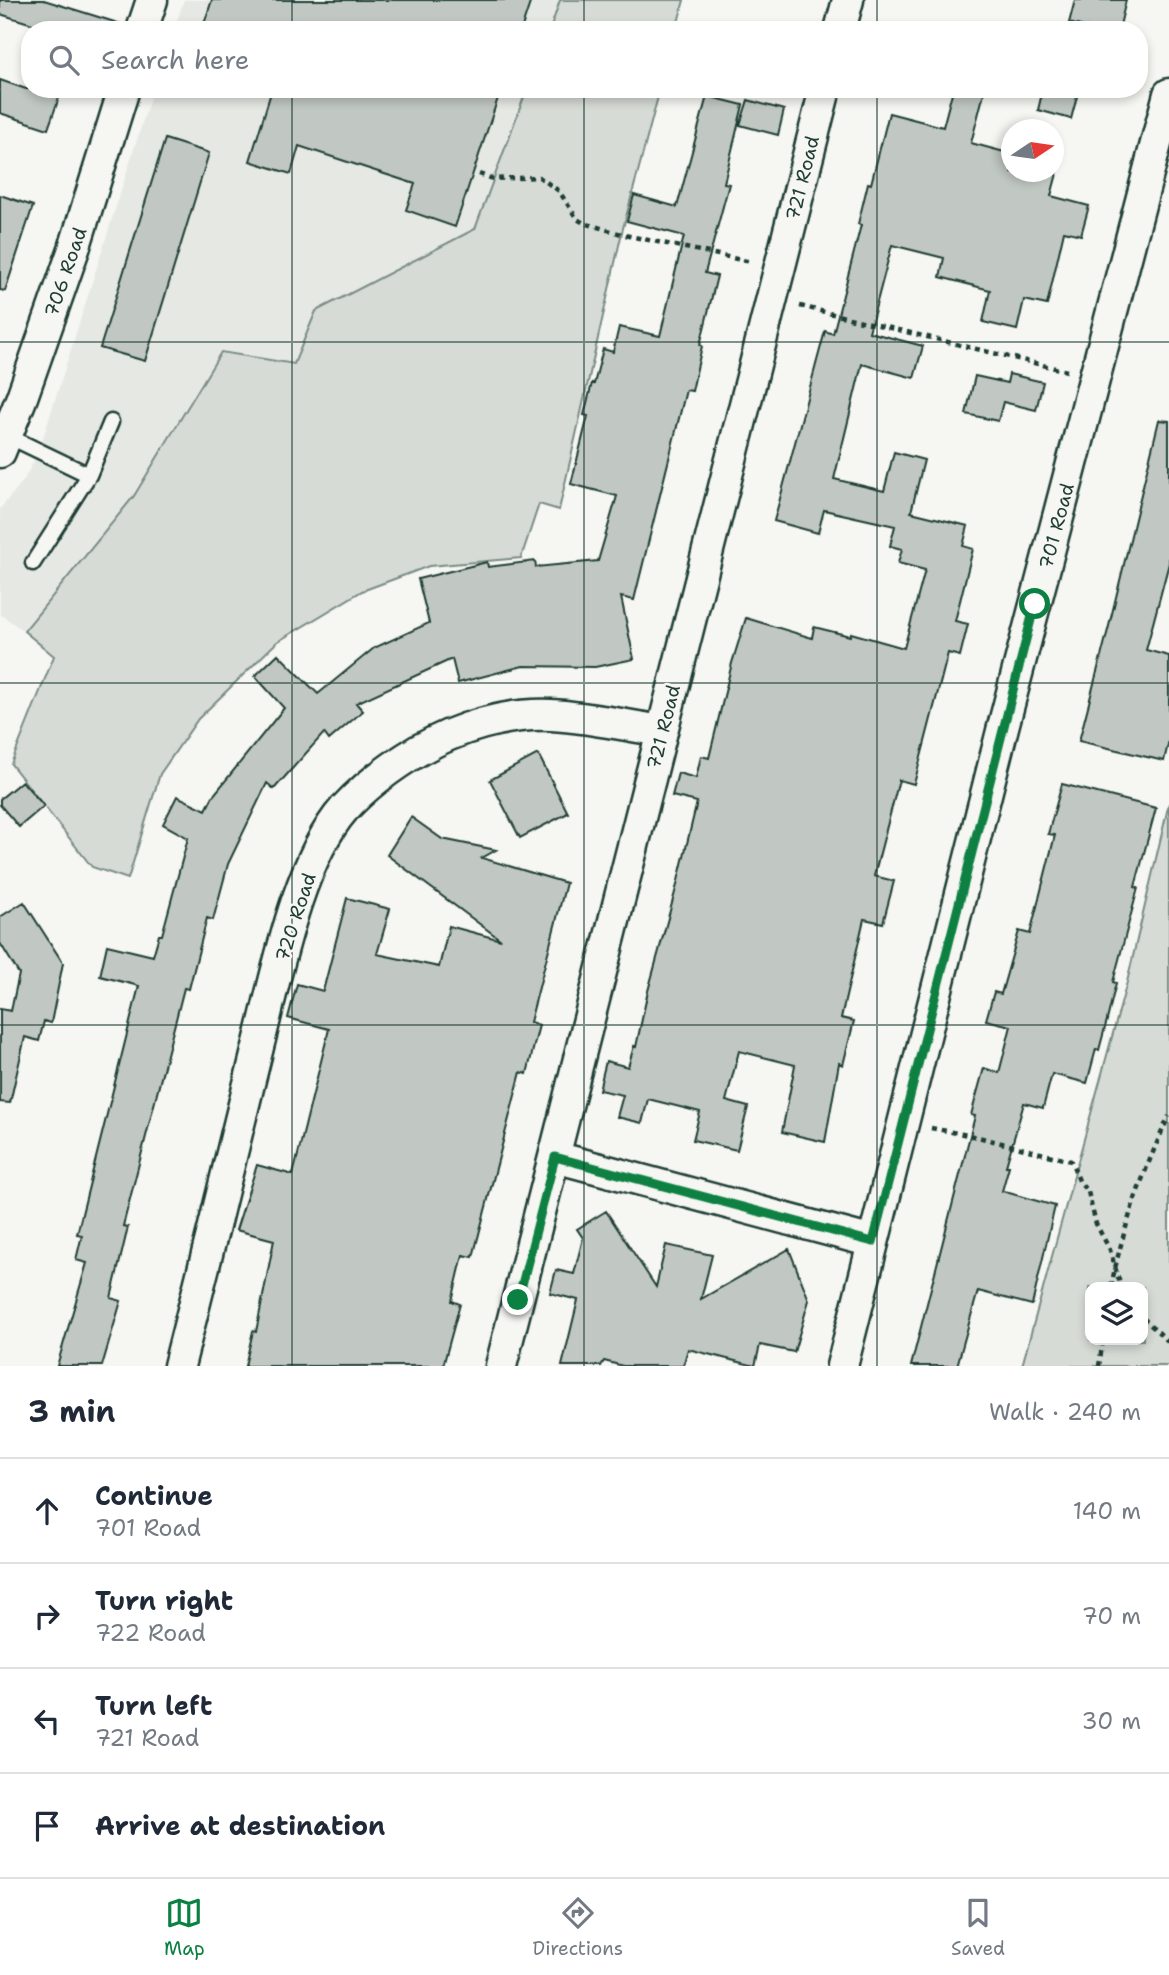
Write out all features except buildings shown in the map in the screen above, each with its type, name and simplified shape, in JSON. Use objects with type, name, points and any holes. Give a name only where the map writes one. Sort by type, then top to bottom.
[{"type":"street","points":[[145,21],[152,0]]},
{"type":"street","points":[[842,21],[848,0]]},
{"type":"street","name":"701 Road","points":[[842,1366],[1003,727],[1163,137],[1169,94]]},
{"type":"street","name":"706 Road","points":[[4,444],[74,249],[121,98]]},
{"type":"street","name":"721 Road","points":[[501,1366],[823,98]]},
{"type":"street","name":"720 Road","points":[[179,1366],[276,975],[299,894],[321,845],[343,811],[369,785],[400,761],[434,741],[471,726],[550,715],[661,730]]},
{"type":"street","points":[[555,1157],[873,1242]]},
{"type":"lane","points":[[33,563],[89,475],[111,422]]},
{"type":"lane","points":[[4,444],[89,475]]},
{"type":"path","points":[[479,174],[493,179],[539,177],[559,191],[576,219],[583,223],[625,235],[779,268]]},
{"type":"path","points":[[772,299],[1096,378]]},
{"type":"path","points":[[1112,1282],[1129,1211],[1145,1167],[1169,1116]]},
{"type":"path","points":[[903,1122],[978,1137],[1071,1161],[1080,1183],[1088,1192],[1096,1224],[1110,1250],[1119,1282]]},
{"type":"path","points":[[1148,1323],[1169,1342]]},
{"type":"path","points":[[1099,1366],[1102,1345]]},
{"type":"shaded area","points":[[184,0],[560,0],[553,21],[177,21]]},
{"type":"shaded area","points":[[560,0],[684,0],[678,21],[553,21]]},
{"type":"shaded area","points":[[150,98],[524,98],[475,229],[316,311],[294,364],[221,352],[134,496],[24,631],[0,614],[0,509],[24,480],[39,451]]},
{"type":"shaded area","points":[[524,98],[658,98],[622,232],[559,510],[539,504],[521,558],[429,566],[362,591],[277,642],[198,719],[160,774],[128,879],[92,867],[11,764],[54,656],[24,631],[134,496],[221,352],[294,364],[316,311],[475,229]]},
{"type":"shaded area","points":[[1169,803],[1169,1366],[1022,1366],[1127,982]]},
{"type":"route","points":[[518,1300],[555,1157],[873,1242],[1035,604]]}]
